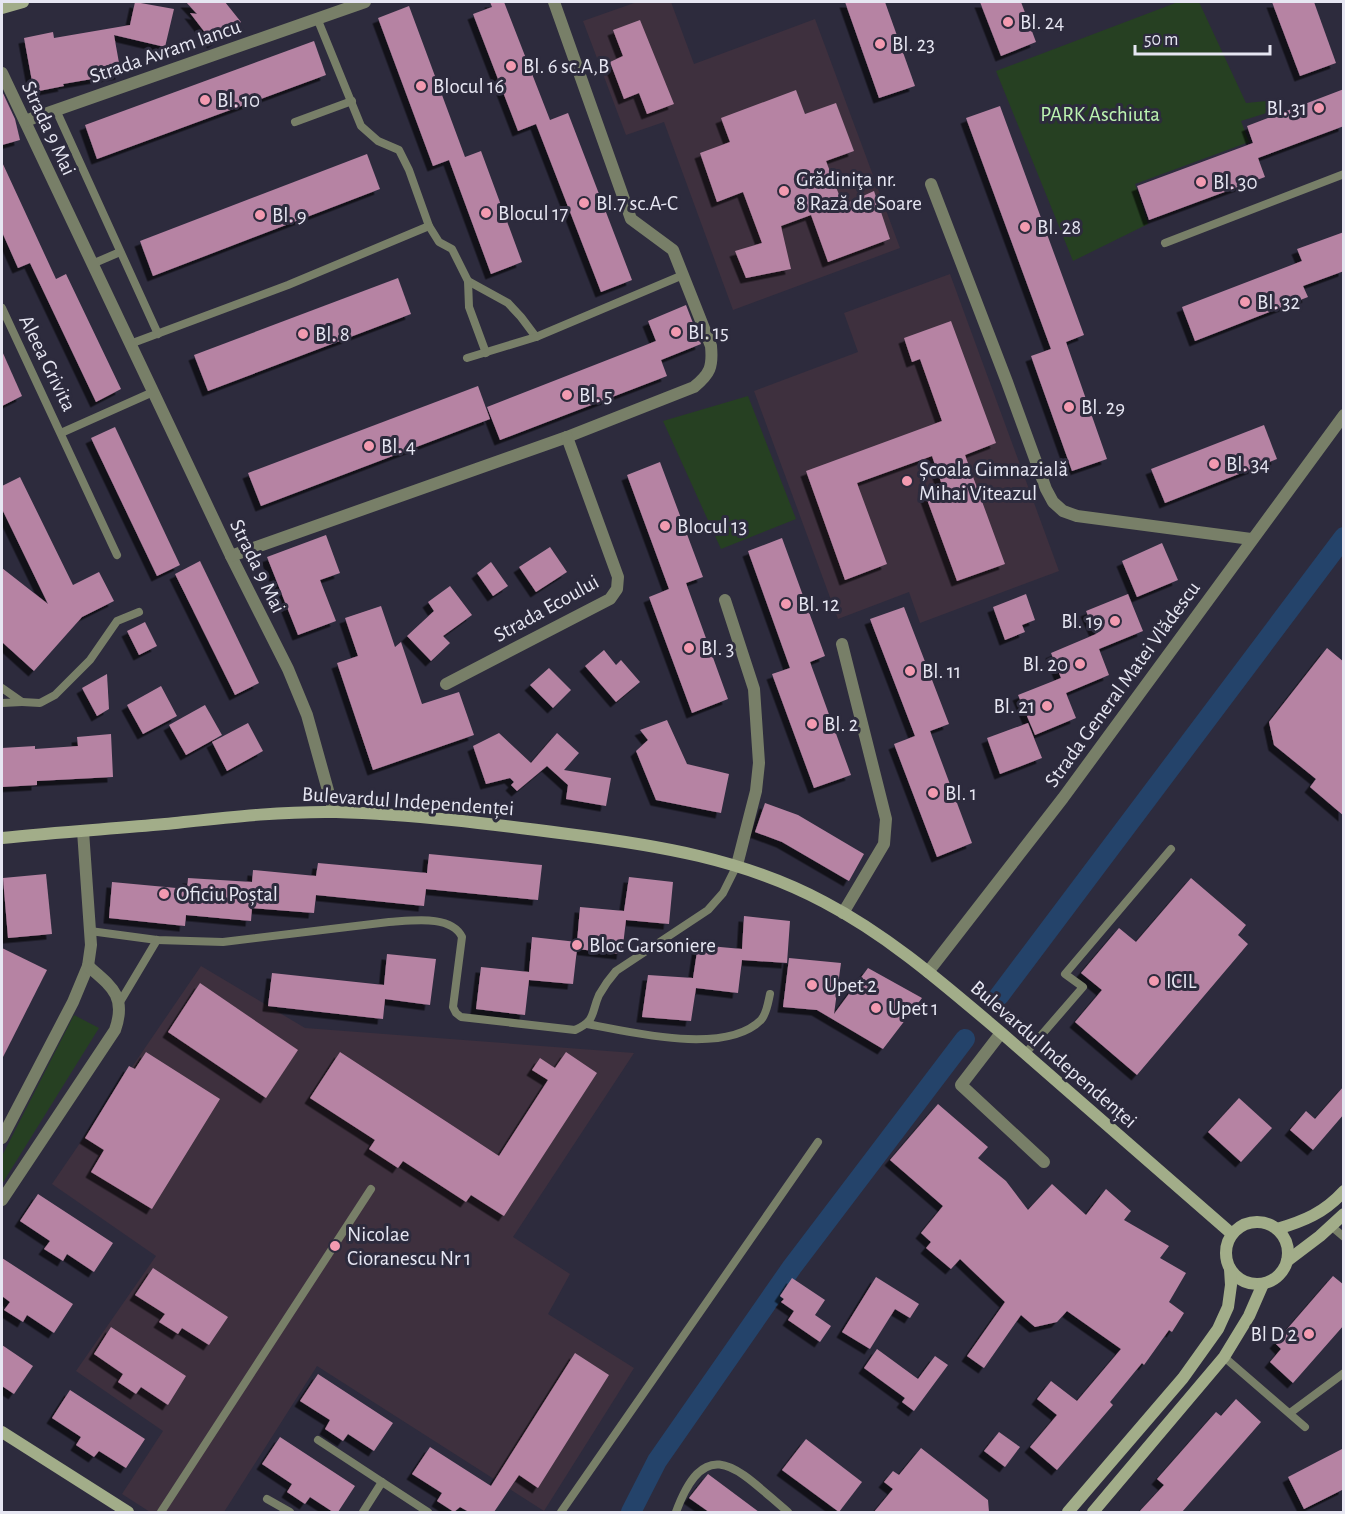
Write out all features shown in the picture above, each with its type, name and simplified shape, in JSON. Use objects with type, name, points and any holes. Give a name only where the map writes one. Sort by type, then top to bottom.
[{"type":"main road","points":[[2,8],[23,2]]},
{"type":"main road","name":"Bulevardul Independenței","points":[[2,838],[268,814],[334,812],[456,821],[610,839],[710,857],[737,865],[783,882],[843,913],[895,947],[1001,1033],[1232,1234]]},
{"type":"main road","points":[[1277,1229],[1314,1216],[1334,1202],[1344,1191]]},
{"type":"main road","points":[[1230,1269],[1243,1281],[1263,1284],[1278,1276],[1287,1261],[1344,1214]]},
{"type":"main road","points":[[1068,1512],[1183,1378],[1218,1329],[1228,1307],[1231,1285],[1225,1251],[1232,1234],[1241,1226],[1254,1222],[1266,1223],[1277,1229],[1284,1238],[1288,1247],[1287,1261]]},
{"type":"main road","points":[[1093,1512],[1224,1357],[1250,1316],[1263,1284]]},
{"type":"main road","points":[[2,1432],[128,1512]]},
{"type":"street","name":"Strada Avram Iancu","points":[[24,121],[365,2]]},
{"type":"street","points":[[231,556],[567,437],[694,387],[707,376],[712,361],[711,346],[673,250],[631,219],[554,2]]},
{"type":"street","name":"Strada 9 Mai","points":[[2,73],[231,556],[288,669],[307,715],[334,812]]},
{"type":"street","points":[[931,184],[1046,489],[1053,502],[1063,511],[1093,520],[1251,539]]},
{"type":"street","name":"Strada General Matei Vlădescu","points":[[928,972],[1063,798],[1344,415]]},
{"type":"street","name":"Strada Ecoului","points":[[446,684],[610,599],[617,589],[618,577],[567,437]]},
{"type":"street","points":[[725,600],[754,689],[759,763],[756,791],[737,865]]},
{"type":"street","points":[[842,644],[886,819],[884,844],[843,913]]},
{"type":"street","points":[[4,1129],[73,1002],[88,966],[91,945],[82,831]]},
{"type":"street","points":[[2,1200],[111,1038],[120,1017],[120,1002],[116,994],[88,966]]},
{"type":"street","points":[[1001,1033],[962,1085],[1044,1162]]},
{"type":"lane","points":[[317,18],[362,126],[378,141],[399,150],[409,170],[429,226],[439,242],[452,249],[468,281],[469,307],[486,353]]},
{"type":"lane","points":[[295,122],[352,101]]},
{"type":"lane","name":"Strada 9 Mai","points":[[56,111],[158,334]]},
{"type":"lane","points":[[1165,243],[1344,174]]},
{"type":"lane","points":[[130,344],[288,285],[429,226]]},
{"type":"lane","points":[[92,264],[120,252]]},
{"type":"lane","points":[[467,358],[536,337],[683,275]]},
{"type":"lane","points":[[468,281],[508,303],[536,337]]},
{"type":"lane","name":"Aleea Grivita","points":[[2,308],[117,555]]},
{"type":"lane","name":"Aleea Grivita","points":[[61,433],[153,392]]},
{"type":"lane","points":[[2,703],[40,703],[55,695],[90,660],[117,621],[139,612]]},
{"type":"lane","points":[[2,688],[22,702]]},
{"type":"lane","points":[[1025,1054],[1083,987],[1065,974],[1171,849]]},
{"type":"lane","points":[[90,931],[157,940],[223,942],[389,922],[435,922],[450,925],[459,931],[462,938],[453,1007],[456,1013],[461,1017],[575,1030],[587,1024],[606,982],[616,971],[708,910],[723,893],[737,865]]},
{"type":"lane","points":[[120,1002],[157,940]]},
{"type":"lane","points":[[587,1024],[687,1041],[708,1039],[750,1028],[761,1020],[766,1012],[770,994]]},
{"type":"lane","points":[[561,1512],[738,1254],[818,1142]]},
{"type":"lane","points":[[161,1512],[371,1189]]},
{"type":"lane","points":[[1331,1226],[1344,1237]]},
{"type":"lane","points":[[1224,1357],[1305,1427]]},
{"type":"lane","points":[[1290,1413],[1344,1373]]},
{"type":"lane","points":[[318,1440],[428,1512]]},
{"type":"lane","points":[[676,1512],[692,1478],[700,1469],[709,1464],[721,1463],[738,1470],[788,1512]]},
{"type":"lane","points":[[363,1512],[382,1482]]},
{"type":"lane","points":[[267,1499],[290,1512]]},
{"type":"shaded area","name":"Grădiniţa nr. 8 Rază de Soare","points":[[637,2],[671,2],[694,64],[815,19],[900,248],[733,310],[664,122],[626,135],[583,21]]},
{"type":"shaded area","name":"Școala Gimnazială Mihai Viteazul","points":[[950,274],[1059,571],[920,623],[909,592],[838,619],[754,391],[858,352],[844,313]]},
{"type":"shaded area","name":"Nicolae Cioranescu Nr 1","points":[[201,966],[305,1028],[634,1053],[513,1237],[570,1274],[548,1314],[634,1368],[544,1511],[317,1366],[224,1512],[150,1512],[122,1494],[163,1431],[76,1371],[156,1256],[52,1184]]},
{"type":"green space","name":"PARK Aschiuta","points":[[1178,2],[1199,2],[1246,103],[1278,100],[1282,108],[1241,121],[1249,142],[1135,184],[1148,224],[1073,261],[996,71]]},
{"type":"green space","points":[[748,396],[796,519],[721,549],[663,421]]},
{"type":"green space","points":[[74,1015],[99,1028],[2,1184],[2,1156]]},
{"type":"building","points":[[135,2],[174,9],[165,47],[114,35],[121,74],[63,84],[64,86],[34,92],[24,38],[53,32],[54,38],[130,25]]},
{"type":"building","points":[[186,2],[225,2],[241,22],[213,43],[190,13],[197,14]]},
{"type":"building","points":[[490,2],[504,2],[550,120],[568,113],[632,280],[601,292],[536,124],[518,131],[473,14],[492,7]]},
{"type":"building","name":"Bl. 23","points":[[845,2],[885,2],[915,86],[879,98]]},
{"type":"building","name":"Bl. 24","points":[[980,2],[1021,2],[1036,42],[1001,56]]},
{"type":"building","points":[[1272,2],[1314,2],[1336,63],[1300,76]]},
{"type":"building","points":[[409,6],[465,157],[481,151],[522,262],[491,274],[449,160],[433,166],[378,18]]},
{"type":"building","points":[[640,20],[674,104],[647,114],[639,93],[624,99],[610,62],[623,56],[613,30]]},
{"type":"building","name":"Bl. 10","points":[[314,41],[326,75],[97,159],[85,125]]},
{"type":"building","points":[[1344,89],[1344,126],[1258,158],[1265,177],[1149,220],[1137,186],[1253,143],[1247,126]]},
{"type":"building","points":[[796,90],[805,114],[836,103],[854,151],[826,161],[843,205],[874,191],[890,239],[828,262],[811,215],[781,226],[791,269],[746,278],[735,251],[762,243],[743,192],[717,202],[700,153],[730,142],[721,118]]},
{"type":"building","points":[[2,91],[15,119],[20,140],[2,145]]},
{"type":"building","name":"Bl. 28","points":[[1000,106],[1084,335],[1066,342],[1107,459],[1072,471],[1031,356],[1051,349],[966,118]]},
{"type":"building","name":"Bl. 9","points":[[367,154],[380,189],[153,276],[140,241]]},
{"type":"building","points":[[2,162],[56,279],[66,274],[121,389],[96,402],[30,263],[18,268],[2,232]]},
{"type":"building","name":"Bl. 32","points":[[1344,232],[1344,271],[1303,286],[1308,297],[1195,341],[1182,307],[1302,261],[1297,249]]},
{"type":"building","name":"Bl. 8","points":[[398,278],[411,314],[208,391],[194,355]]},
{"type":"building","name":"Bl. 5","points":[[686,305],[701,344],[661,360],[667,376],[500,440],[487,407],[656,341],[648,321]]},
{"type":"building","points":[[951,321],[996,443],[965,455],[1005,564],[957,581],[925,494],[943,488],[932,456],[857,483],[887,564],[845,580],[806,471],[942,421],[920,359],[912,362],[904,338]]},
{"type":"building","points":[[2,351],[22,396],[2,406]]},
{"type":"building","name":"Bl. 4","points":[[478,386],[490,419],[261,506],[248,473]]},
{"type":"building","name":"Bl. 34","points":[[1264,425],[1277,459],[1165,503],[1151,469]]},
{"type":"building","points":[[115,427],[180,565],[157,576],[91,438]]},
{"type":"building","points":[[660,462],[703,577],[686,583],[728,699],[692,713],[649,597],[669,589],[627,475]]},
{"type":"building","points":[[20,477],[73,585],[99,572],[114,601],[82,617],[34,671],[2,642],[2,568],[48,604],[2,509],[2,486]]},
{"type":"building","points":[[326,535],[340,573],[320,580],[336,621],[298,635],[267,557]]},
{"type":"building","points":[[782,538],[825,656],[810,662],[851,775],[814,788],[772,674],[790,668],[748,551]]},
{"type":"building","points":[[1162,543],[1178,580],[1137,597],[1122,561]]},
{"type":"building","points":[[550,547],[567,572],[536,592],[519,567]]},
{"type":"building","points":[[200,561],[259,683],[235,695],[175,574]]},
{"type":"building","points":[[491,562],[508,586],[493,596],[477,573]]},
{"type":"building","points":[[450,586],[472,615],[443,636],[450,643],[431,661],[407,636],[434,611],[428,602]]},
{"type":"building","points":[[1026,594],[1035,620],[1022,625],[1025,632],[1005,640],[993,607]]},
{"type":"building","points":[[1128,594],[1143,631],[1099,649],[1109,675],[1066,693],[1076,718],[1035,735],[1018,695],[1061,678],[1051,653],[1096,634],[1086,611]]},
{"type":"building","points":[[381,606],[395,647],[401,642],[422,704],[459,692],[474,735],[373,770],[337,663],[358,656],[345,618]]},
{"type":"building","points":[[904,607],[949,724],[930,731],[972,843],[937,857],[894,744],[915,736],[870,619]]},
{"type":"building","points":[[145,622],[157,646],[139,655],[127,631]]},
{"type":"building","points":[[1327,648],[1344,662],[1344,816],[1310,787],[1316,779],[1274,745],[1269,722]]},
{"type":"building","points":[[604,650],[616,665],[621,660],[640,682],[616,702],[585,666]]},
{"type":"building","points":[[549,668],[571,690],[553,708],[530,685]]},
{"type":"building","points":[[107,674],[109,709],[97,716],[82,688]]},
{"type":"building","points":[[161,686],[177,716],[143,734],[127,705]]},
{"type":"building","points":[[205,705],[222,735],[186,755],[169,725]]},
{"type":"building","points":[[667,720],[687,764],[729,774],[721,813],[656,800],[636,751],[648,740],[640,730]]},
{"type":"building","points":[[248,723],[263,751],[227,771],[212,742]]},
{"type":"building","points":[[1028,723],[1042,758],[1000,774],[987,738]]},
{"type":"building","points":[[499,733],[531,763],[557,733],[579,753],[564,770],[611,778],[606,806],[566,799],[568,785],[547,766],[517,791],[511,785],[514,782],[510,778],[486,784],[473,746]]},
{"type":"building","points":[[111,734],[113,777],[37,781],[37,785],[2,787],[2,748],[35,746],[35,749],[78,746],[77,737]]},
{"type":"building","points":[[765,803],[798,815],[864,854],[849,881],[782,842],[755,832]]},
{"type":"building","points":[[429,854],[542,865],[538,900],[426,889],[424,906],[316,895],[314,913],[252,908],[251,921],[186,915],[185,926],[109,918],[112,882],[187,889],[188,878],[252,882],[253,870],[316,876],[318,863],[427,873]]},
{"type":"building","points":[[46,874],[52,934],[8,938],[3,878]]},
{"type":"building","name":"Bloc Garsoniere","points":[[629,877],[673,882],[669,924],[626,920],[622,954],[577,949],[573,984],[529,980],[525,1015],[476,1009],[481,967],[529,972],[532,937],[577,942],[580,907],[624,911]]},
{"type":"building","name":"ICIL","points":[[1191,878],[1246,925],[1238,935],[1248,944],[1137,1075],[1075,1022],[1102,990],[1081,973],[1119,928],[1136,942]]},
{"type":"building","name":"Bloc Garsoniere","points":[[744,916],[790,921],[787,963],[742,960],[738,993],[696,988],[691,1021],[642,1017],[648,975],[693,978],[698,945],[742,949]]},
{"type":"building","points":[[2,948],[47,970],[2,1059]]},
{"type":"building","points":[[387,954],[436,959],[430,1005],[385,999],[383,1019],[268,1006],[272,973],[384,985]]},
{"type":"building","points":[[789,958],[841,963],[834,1014],[868,968],[922,998],[883,1049],[817,1010],[783,1007]]},
{"type":"building","points":[[200,983],[298,1050],[266,1098],[168,1032]]},
{"type":"building","points":[[146,1052],[220,1099],[152,1209],[91,1172],[104,1150],[85,1138],[129,1066],[135,1069]]},
{"type":"building","points":[[340,1052],[499,1156],[548,1080],[532,1070],[540,1058],[555,1068],[566,1052],[597,1073],[504,1216],[471,1195],[466,1202],[403,1161],[398,1168],[369,1149],[375,1140],[310,1098]]},
{"type":"building","points":[[1344,1086],[1344,1114],[1313,1150],[1290,1130],[1306,1111],[1315,1119]]},
{"type":"building","points":[[1239,1098],[1272,1128],[1241,1162],[1208,1132]]},
{"type":"building","points":[[938,1104],[988,1147],[978,1158],[1006,1181],[1028,1210],[1052,1184],[1086,1215],[1106,1189],[1131,1211],[1124,1220],[1169,1246],[1160,1258],[1186,1273],[1169,1302],[1184,1313],[1172,1332],[1169,1330],[1144,1365],[1142,1363],[1110,1402],[1113,1405],[1057,1470],[1030,1447],[1057,1415],[1037,1399],[1051,1381],[1077,1401],[1121,1349],[1067,1311],[1057,1322],[1035,1327],[1021,1315],[984,1368],[967,1356],[1005,1302],[960,1259],[951,1269],[926,1248],[931,1242],[921,1233],[943,1206],[890,1160]]},
{"type":"building","points":[[38,1194],[113,1243],[94,1272],[67,1254],[63,1261],[44,1249],[50,1241],[20,1221]]},
{"type":"building","points":[[2,1258],[73,1304],[54,1333],[27,1315],[23,1322],[4,1310],[10,1302],[2,1296]]},
{"type":"building","points":[[153,1268],[228,1317],[209,1345],[182,1328],[178,1334],[159,1322],[165,1314],[135,1295]]},
{"type":"building","name":"Bl D 2","points":[[1333,1276],[1344,1285],[1344,1325],[1293,1383],[1270,1362],[1281,1349],[1275,1343]]},
{"type":"building","points":[[876,1277],[919,1304],[910,1318],[895,1309],[870,1349],[842,1332]]},
{"type":"building","points":[[792,1278],[825,1300],[815,1315],[831,1326],[820,1342],[788,1320],[794,1311],[781,1302],[784,1299],[780,1296]]},
{"type":"building","points":[[111,1327],[186,1376],[168,1405],[141,1387],[136,1394],[118,1382],[123,1374],[94,1354]]},
{"type":"building","points":[[2,1345],[33,1366],[14,1394],[2,1386]]},
{"type":"building","points":[[877,1349],[918,1379],[935,1356],[948,1365],[914,1411],[902,1402],[905,1398],[864,1368]]},
{"type":"building","points":[[575,1353],[609,1375],[538,1488],[519,1475],[494,1512],[469,1512],[460,1507],[454,1512],[437,1501],[442,1493],[412,1474],[430,1447],[491,1486]]},
{"type":"building","points":[[318,1374],[393,1423],[374,1451],[348,1434],[343,1441],[325,1429],[330,1420],[300,1401]]},
{"type":"building","points":[[70,1390],[145,1439],[126,1468],[99,1451],[94,1457],[76,1445],[81,1437],[52,1418]]},
{"type":"building","points":[[1236,1399],[1261,1422],[1182,1512],[1139,1512],[1164,1485],[1157,1479],[1216,1412],[1221,1416]]},
{"type":"building","points":[[999,1432],[1020,1447],[1005,1467],[984,1451]]},
{"type":"building","points":[[280,1437],[355,1486],[338,1512],[333,1512],[310,1497],[305,1504],[287,1492],[292,1484],[262,1464]]},
{"type":"building","points":[[806,1439],[862,1482],[839,1512],[782,1470]]},
{"type":"building","points":[[921,1448],[988,1500],[989,1512],[874,1512],[893,1489],[884,1482],[893,1471],[899,1475]]},
{"type":"building","points":[[1344,1448],[1344,1489],[1304,1509],[1288,1477]]},
{"type":"building","points":[[708,1474],[759,1512],[709,1512],[689,1498]]},
{"type":"waterway","points":[[999,996],[1344,537]]},
{"type":"waterway","points":[[631,1512],[657,1461],[792,1267],[965,1039]]},
{"type":"place","name":"Bl. 24","points":[[1008,22]]},
{"type":"place","name":"Bl. 23","points":[[880,44]]},
{"type":"place","name":"Bl. 6 sc.A,B","points":[[511,66]]},
{"type":"place","name":"Blocul 16","points":[[421,86]]},
{"type":"place","name":"Bl. 10","points":[[205,100]]},
{"type":"place","name":"Bl. 31","points":[[1319,108]]},
{"type":"place","name":"Bl. 30","points":[[1201,182]]},
{"type":"place","name":"Grădiniţa nr. 8 Rază de Soare","points":[[784,191]]},
{"type":"place","name":"Bl.7 sc.A-C","points":[[584,203]]},
{"type":"place","name":"Blocul 17","points":[[486,213]]},
{"type":"place","name":"Bl. 9","points":[[260,215]]},
{"type":"place","name":"Bl. 28","points":[[1025,227]]},
{"type":"place","name":"Bl. 32","points":[[1245,302]]},
{"type":"place","name":"Bl. 15","points":[[676,332]]},
{"type":"place","name":"Bl. 8","points":[[303,334]]},
{"type":"place","name":"Bl. 5","points":[[567,395]]},
{"type":"place","name":"Bl. 29","points":[[1069,407]]},
{"type":"place","name":"Bl. 4","points":[[369,446]]},
{"type":"place","name":"Bl. 34","points":[[1214,464]]},
{"type":"place","name":"Școala Gimnazială Mihai Viteazul","points":[[907,481]]},
{"type":"place","name":"Blocul 13","points":[[665,526]]},
{"type":"place","name":"Bl. 12","points":[[786,604]]},
{"type":"place","name":"Bl. 19","points":[[1115,621]]},
{"type":"place","name":"Bl. 3","points":[[689,648]]},
{"type":"place","name":"Bl. 20","points":[[1080,664]]},
{"type":"place","name":"Bl. 11","points":[[910,671]]},
{"type":"place","name":"Bl. 21","points":[[1047,706]]},
{"type":"place","name":"Bl. 2","points":[[812,724]]},
{"type":"place","name":"Bl. 1","points":[[933,793]]},
{"type":"place","name":"Oficiu Poștal","points":[[164,894]]},
{"type":"place","name":"Bloc Garsoniere","points":[[577,945]]},
{"type":"place","name":"ICIL","points":[[1154,981]]},
{"type":"place","name":"Upet 2","points":[[812,985]]},
{"type":"place","name":"Upet 1","points":[[876,1008]]},
{"type":"place","name":"Nicolae Cioranescu Nr 1","points":[[335,1246]]},
{"type":"place","name":"Bl D 2","points":[[1309,1334]]}]
